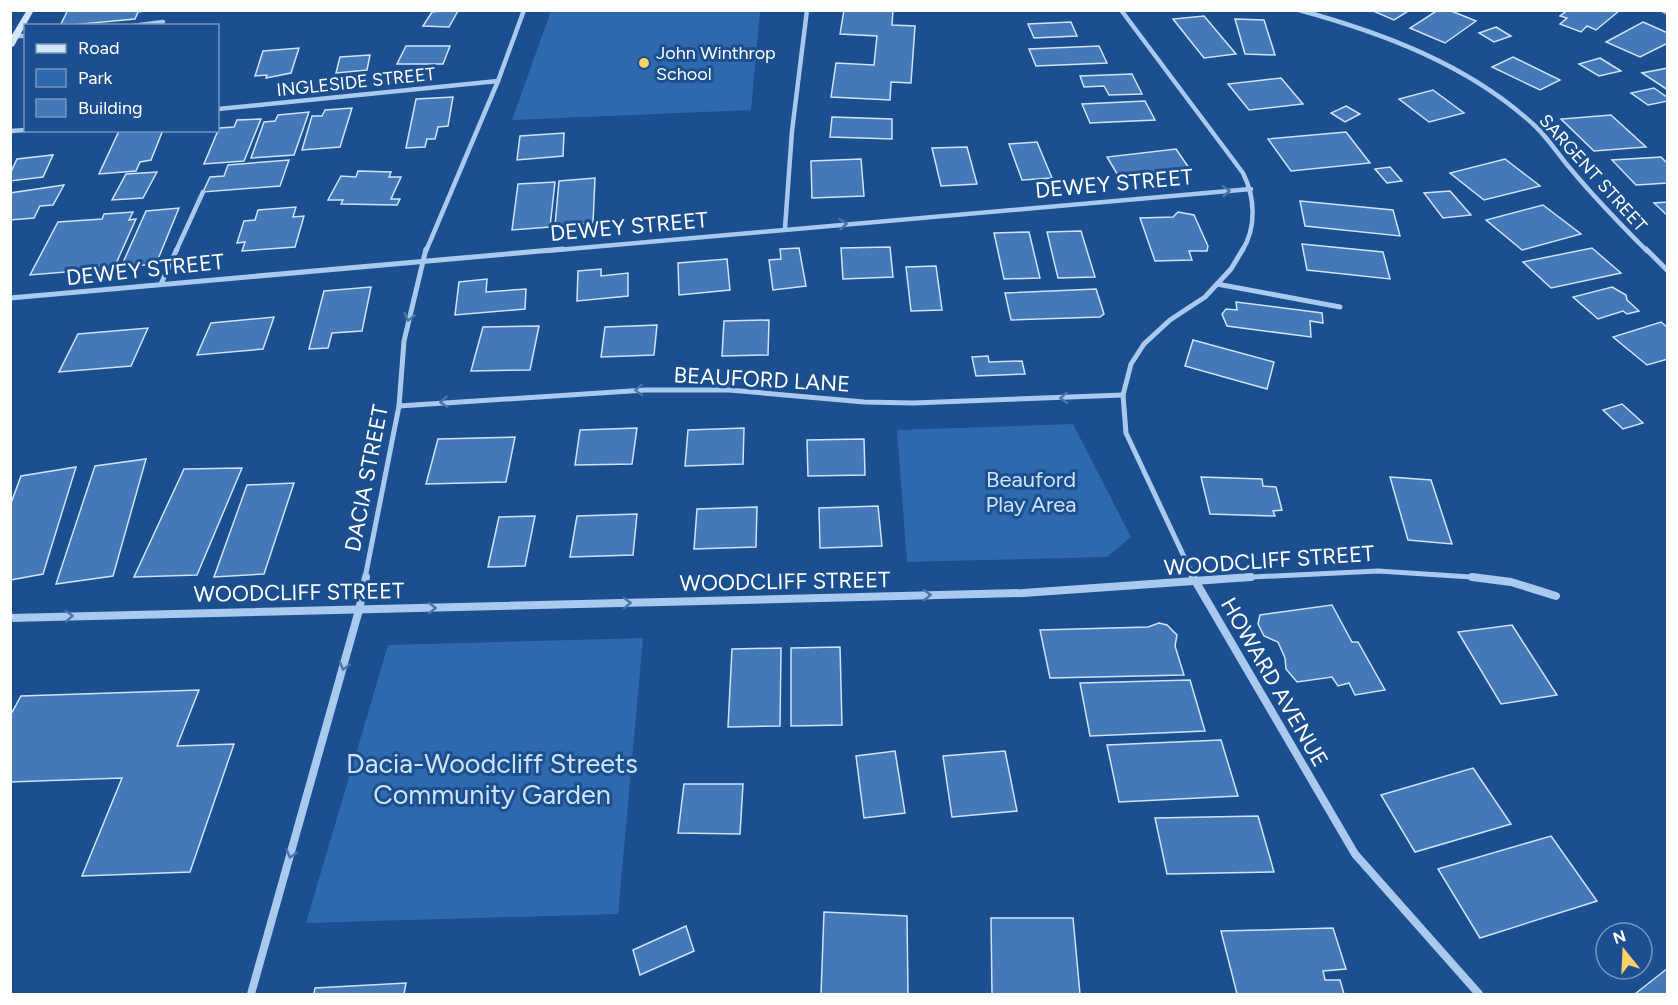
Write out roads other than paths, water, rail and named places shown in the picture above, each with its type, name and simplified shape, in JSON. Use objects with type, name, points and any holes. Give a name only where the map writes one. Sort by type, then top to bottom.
[{"type":"main road","points":[[10,46],[31,10]]},
{"type":"street","name":"DACIA STREET","points":[[251,994],[359,610],[399,406],[404,341],[422,260],[498,81],[524,10]]},
{"type":"street","points":[[785,228],[792,131],[807,10]]},
{"type":"street","name":"HOWARD AVENUE","points":[[1121,10],[1243,173],[1251,189],[1253,213],[1248,241],[1232,269],[1205,297],[1170,320],[1144,344],[1131,364],[1123,395],[1126,433],[1196,583],[1355,854],[1479,994]]},
{"type":"street","name":"SARGENT STREET","points":[[1299,10],[1359,27],[1404,45],[1461,74],[1504,101],[1536,127],[1624,230],[1668,271]]},
{"type":"street","points":[[1662,10],[1668,13]]},
{"type":"street","points":[[148,24],[163,22]]},
{"type":"street","points":[[16,36],[24,36]]},
{"type":"street","name":"INGLESIDE STREET","points":[[219,109],[498,81]]},
{"type":"street","name":"DEWEY STREET","points":[[10,298],[785,228],[1251,189]]},
{"type":"street","points":[[161,284],[203,192]]},
{"type":"street","points":[[1217,284],[1340,307]]},
{"type":"street","name":"BEAUFORD LANE","points":[[399,406],[644,390],[731,390],[804,399],[883,403],[1123,395]]},
{"type":"street","name":"WOODCLIFF STREET","points":[[10,618],[1026,593],[1196,583],[1317,570],[1406,571],[1500,579],[1556,596]]},
{"type":"place","name":"John Winthrop School","points":[[644,63]]},
{"type":"park label","name":"Beauford Play Area","points":[[1031,492]]},
{"type":"park label","name":"Dacia-Woodcliff Streets Community Garden","points":[[492,780]]}]
